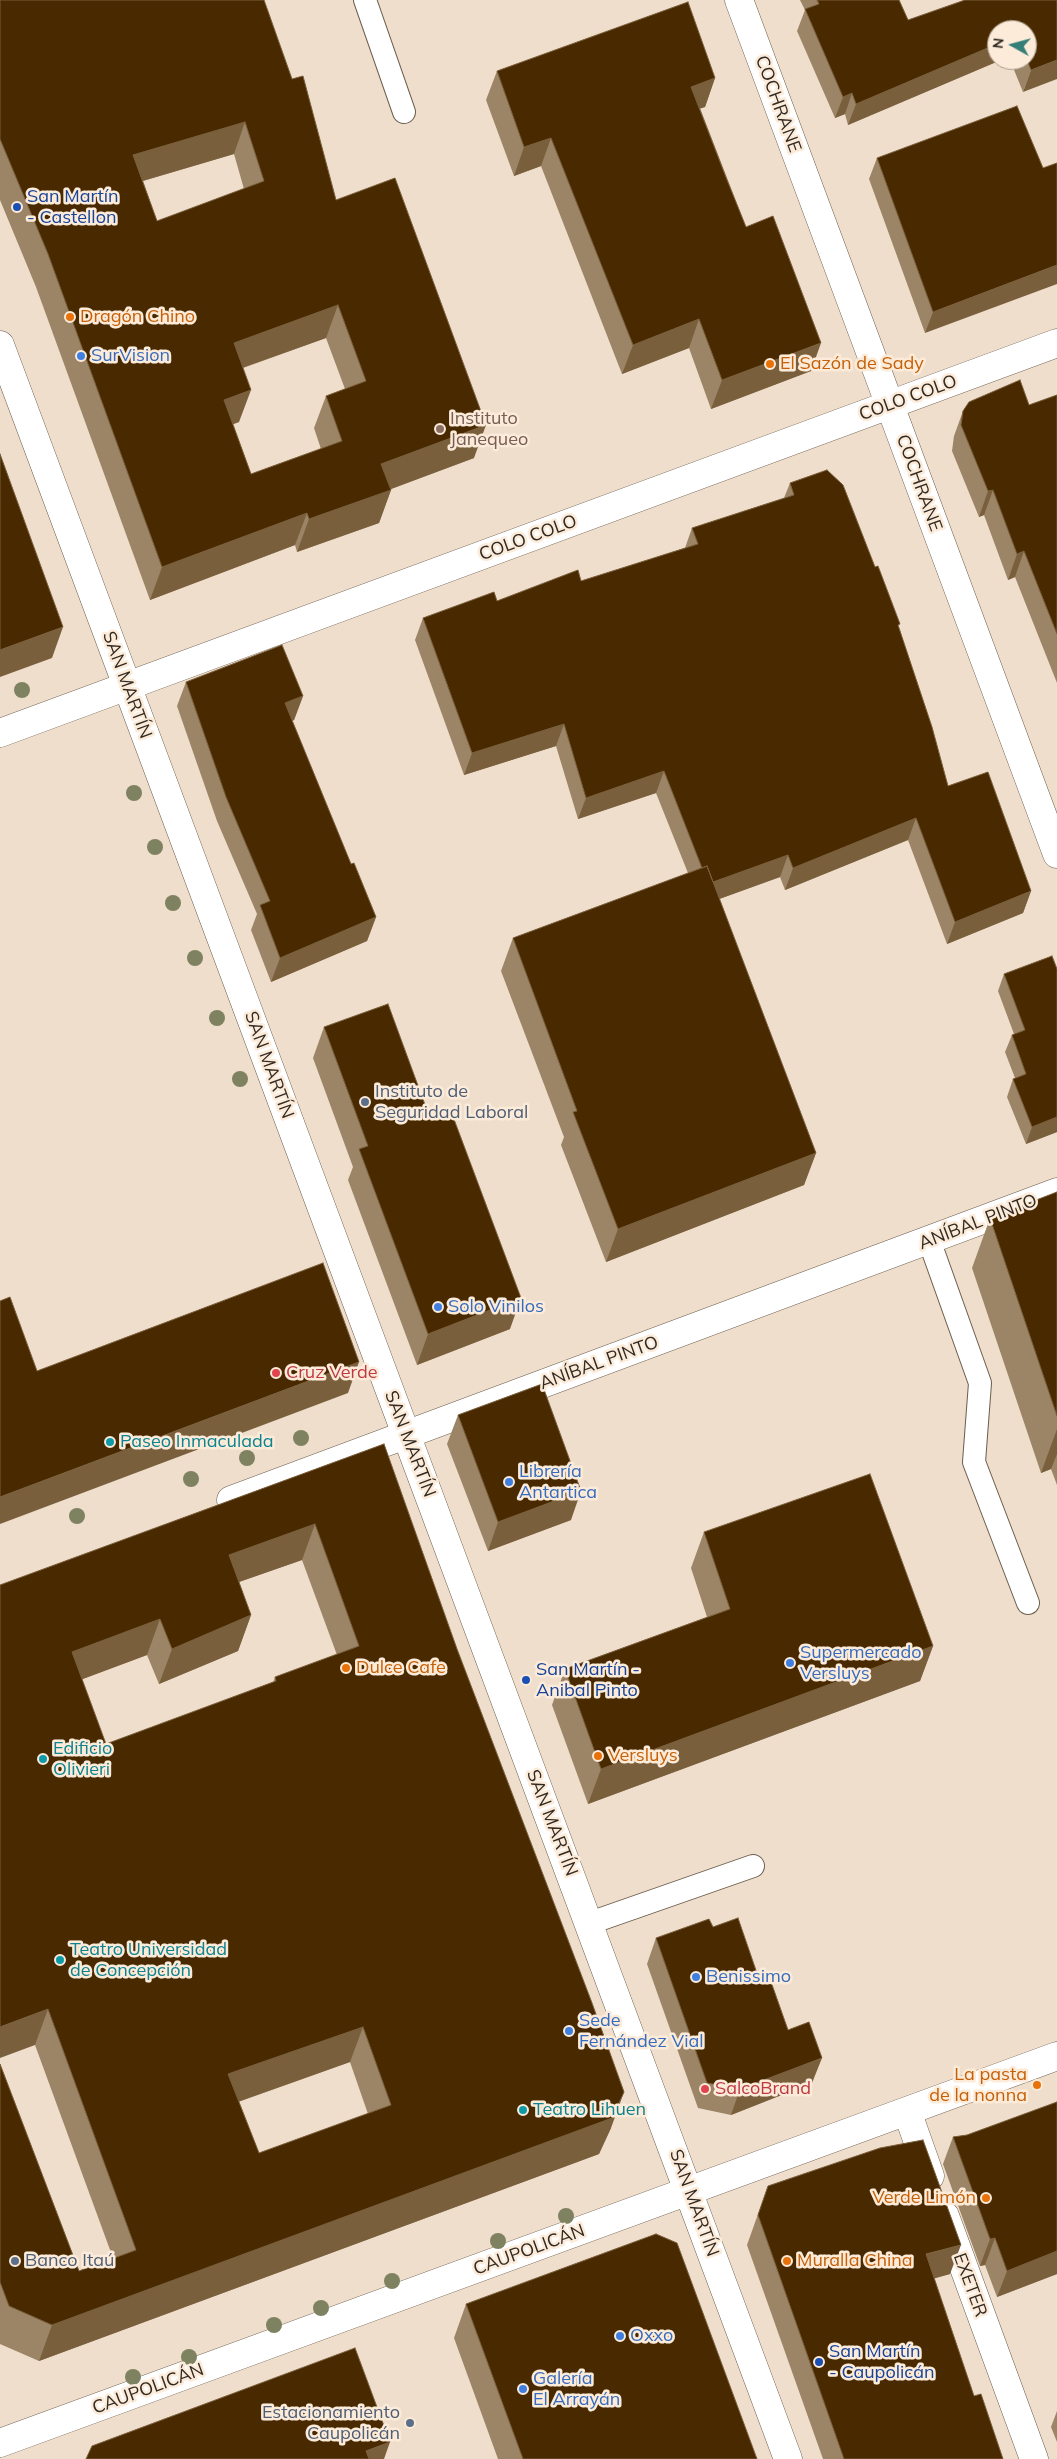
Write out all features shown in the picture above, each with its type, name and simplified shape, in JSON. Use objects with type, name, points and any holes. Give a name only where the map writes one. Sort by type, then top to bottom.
[{"type":"street","name":"COCHRANE","points":[[739,0],[1057,854]]},
{"type":"street","name":"COLO COLO","points":[[0,732],[1057,343]]},
{"type":"street","name":"SAN MARTÍN","points":[[0,345],[690,2191],[788,2459]]},
{"type":"street","name":"ANÍBAL PINTO","points":[[204,1511],[1057,1192]]},
{"type":"street","name":"CAUPOLICÁN","points":[[0,2443],[1057,2056]]},
{"type":"street","name":"EXETER","points":[[907,2111],[1034,2459]]},
{"type":"lane","points":[[365,0],[404,112]]},
{"type":"lane","points":[[929,1240],[980,1383],[974,1462],[1028,1603]]},
{"type":"lane","points":[[590,1924],[753,1866]]},
{"type":"building","points":[[0,0],[264,0],[292,79],[303,76],[336,200],[395,178],[486,425],[381,464],[391,490],[309,519],[307,513],[162,567],[48,254],[0,139]],"holes":[[[245,122],[264,181],[157,221],[133,155]],[[338,305],[366,381],[326,396],[342,441],[251,474],[224,400],[251,390],[234,343]]]},
{"type":"building","points":[[817,0],[899,0],[908,20],[965,0],[1057,0],[1057,60],[1037,68],[1037,20],[987,20],[987,48],[856,104],[852,93],[843,97],[805,9],[819,4]]},
{"type":"building","points":[[688,2],[715,78],[691,87],[727,180],[746,227],[773,216],[821,343],[722,380],[699,319],[633,345],[551,138],[524,147],[497,71]]},
{"type":"building","points":[[1017,106],[1043,168],[1057,163],[1057,265],[933,312],[877,158]]},
{"type":"building","points":[[1020,380],[1029,405],[1057,395],[1057,634],[1024,551],[1017,554],[993,490],[988,491],[961,425],[963,411],[969,402]]},
{"type":"building","points":[[0,454],[63,627],[0,650]]},
{"type":"building","points":[[827,470],[843,485],[875,567],[878,566],[900,624],[898,625],[932,727],[948,786],[988,772],[1031,891],[955,922],[916,818],[793,868],[788,855],[713,882],[707,866],[702,868],[664,771],[586,798],[564,724],[472,753],[423,618],[494,592],[497,601],[578,570],[581,581],[698,544],[692,528],[794,495],[790,483]]},
{"type":"building","points":[[282,645],[303,696],[285,703],[351,864],[354,863],[376,917],[280,958],[260,905],[270,901],[226,797],[186,682]]},
{"type":"building","points":[[707,866],[816,1153],[618,1229],[573,1112],[577,1111],[513,938]]},
{"type":"building","points":[[1052,956],[1057,969],[1057,1117],[1032,1127],[1013,1079],[1026,1074],[1012,1035],[1025,1030],[1004,974]]},
{"type":"building","points":[[388,1004],[431,1121],[452,1114],[521,1298],[428,1334],[359,1149],[368,1146],[324,1027]]},
{"type":"building","points":[[1057,1192],[1057,1416],[990,1218]]},
{"type":"building","name":"Paseo Inmaculada","points":[[323,1263],[359,1362],[0,1497],[0,1301],[10,1297],[37,1371]]},
{"type":"building","name":"Librería Antartica","points":[[542,1384],[581,1491],[498,1522],[458,1415]]},
{"type":"building","points":[[384,1444],[457,1649],[624,2092],[612,2118],[52,2325],[9,2306],[0,2282],[0,2064],[79,2271],[136,2250],[48,2009],[0,2027],[0,1585]],"holes":[[[315,1524],[359,1646],[275,1677],[276,1681],[106,1744],[72,1652],[160,1619],[172,1649],[251,1615],[229,1555]],[[363,2027],[391,2105],[259,2153],[228,2074]]]},
{"type":"building","name":"Supermercado Versluys","points":[[870,1474],[933,1646],[601,1769],[565,1669],[730,1609],[704,1532]]},
{"type":"building","points":[[738,1918],[760,1982],[770,1979],[788,2030],[809,2022],[822,2058],[740,2089],[707,2083],[656,1938],[709,1919],[713,1927]]},
{"type":"building","points":[[1057,2102],[1057,2251],[1007,2271],[995,2238],[990,2239],[953,2137],[967,2135]]},
{"type":"building","points":[[923,2140],[961,2245],[926,2254],[974,2396],[981,2394],[1003,2459],[844,2459],[758,2215],[768,2186],[880,2148]]},
{"type":"building","points":[[656,2234],[677,2243],[757,2459],[523,2459],[466,2304]]},
{"type":"building","points":[[355,2348],[390,2442],[366,2451],[369,2459],[86,2459],[92,2446]]},
{"type":"place","name":"San Martín - Castellon","points":[[17,207]]},
{"type":"place","name":"Dragón Chino","points":[[70,317]]},
{"type":"place","name":"SurVision","points":[[81,356]]},
{"type":"place","name":"El Sazón de Sady","points":[[770,364]]},
{"type":"place","name":"Instituto Janequeo","points":[[440,429]]},
{"type":"place","name":"Instituto de Seguridad Laboral","points":[[365,1102]]},
{"type":"place","name":"Solo Vinilos","points":[[438,1307]]},
{"type":"place","name":"Cruz Verde","points":[[276,1373]]},
{"type":"place","name":"Paseo Inmaculada","points":[[110,1442]]},
{"type":"place","name":"Librería Antartica","points":[[509,1482]]},
{"type":"place","name":"Supermercado Versluys","points":[[790,1663]]},
{"type":"place","name":"Dulce Cafe","points":[[346,1668]]},
{"type":"place","name":"San Martín - Anibal Pinto","points":[[526,1680]]},
{"type":"place","name":"Versluys","points":[[598,1756]]},
{"type":"place","name":"Edificio Olivieri","points":[[43,1759]]},
{"type":"place","name":"Teatro Universidad de Concepción","points":[[60,1960]]},
{"type":"place","name":"Benissimo","points":[[696,1977]]},
{"type":"place","name":"Sede Fernández Vial","points":[[569,2031]]},
{"type":"place","name":"La pasta de la nonna","points":[[1037,2085]]},
{"type":"place","name":"SalcoBrand","points":[[705,2089]]},
{"type":"place","name":"Teatro Lihuen","points":[[523,2110]]},
{"type":"place","name":"Verde Limón","points":[[986,2198]]},
{"type":"place","name":"Banco Itaú","points":[[15,2261]]},
{"type":"place","name":"Muralla China","points":[[787,2261]]},
{"type":"place","name":"Oxxo","points":[[620,2336]]},
{"type":"place","name":"San Martín - Caupolicán","points":[[819,2362]]},
{"type":"place","name":"Galería El Arrayán","points":[[523,2389]]},
{"type":"place","name":"Estacionamiento Caupolicán","points":[[410,2423]]}]
